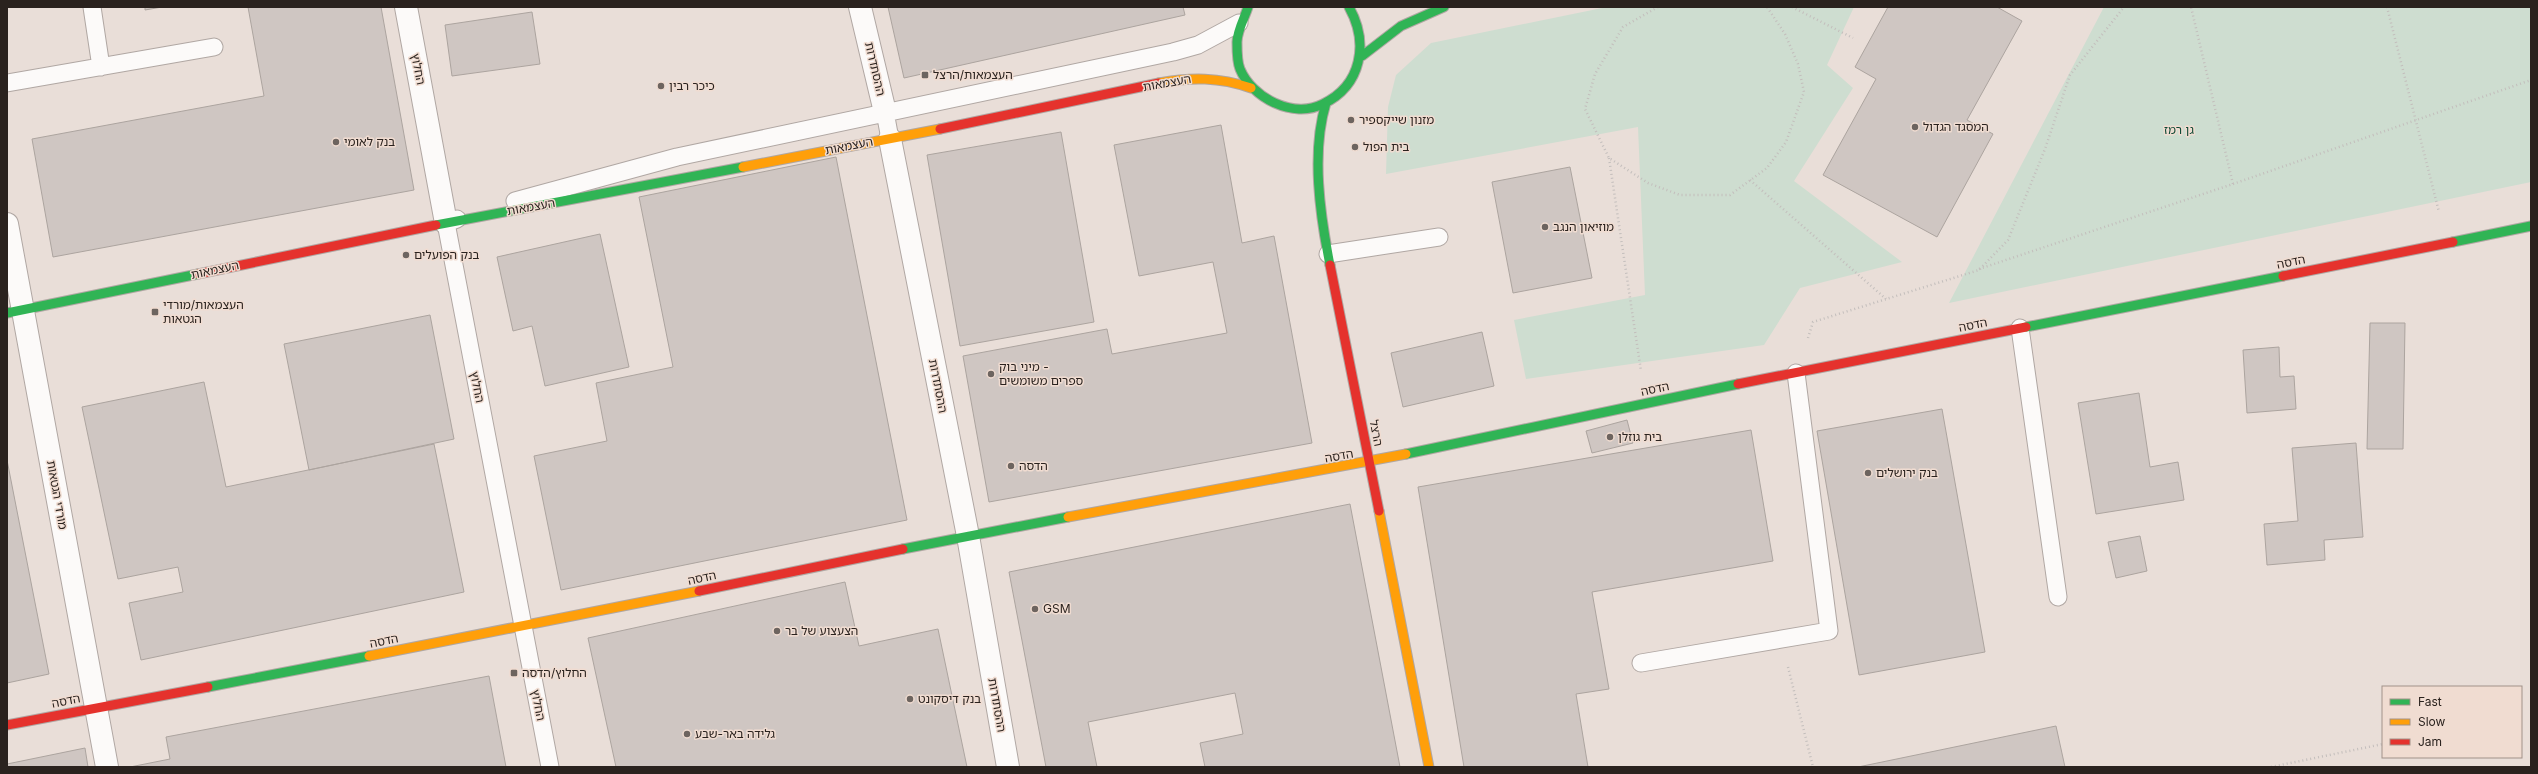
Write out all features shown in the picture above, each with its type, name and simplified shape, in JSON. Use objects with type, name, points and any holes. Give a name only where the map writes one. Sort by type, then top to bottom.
[{"type":"street","name":"החלוץ","points":[[406,7],[446,223]]},
{"type":"street","name":"ההסתדרות","points":[[860,7],[885,112]]},
{"type":"street","points":[[1248,7],[1239,24],[1235,40],[1236,58],[1242,74],[1251,88],[1263,99],[1278,106],[1294,109],[1311,109],[1326,103],[1343,92],[1356,75],[1362,56],[1362,37],[1357,19],[1349,7]]},
{"type":"street","points":[[1362,56],[1401,26],[1444,7]]},
{"type":"street","name":"העצמאות","points":[[15,311],[446,223],[890,138],[1180,79],[1204,76],[1220,78],[1251,88]]},
{"type":"street","name":"הרצל","points":[[1326,103],[1321,119],[1317,161],[1328,254],[1429,767]]},
{"type":"street","name":"ההסתדרות","points":[[890,138],[968,536],[1008,767]]},
{"type":"street","name":"מורדי הגטאות","points":[[7,224],[15,311],[107,767]]},
{"type":"street","name":"הדסה","points":[[7,725],[523,627],[968,536],[1369,462],[1645,403],[2531,226]]},
{"type":"lane","points":[[92,7],[101,67]]},
{"type":"lane","name":"העצמאות","points":[[446,223],[558,188],[677,157],[1198,46],[1239,24]]},
{"type":"lane","points":[[7,83],[214,47]]},
{"type":"lane","name":"ההסתדרות","points":[[885,112],[890,138]]},
{"type":"lane","name":"החלוץ","points":[[446,223],[550,767]]},
{"type":"lane","points":[[1328,254],[1439,237]]},
{"type":"lane","points":[[2020,328],[2058,597]]},
{"type":"lane","points":[[1641,663],[1829,631],[1796,373]]},
{"type":"path","points":[[1645,403],[1609,158],[1585,109],[1595,74],[1623,27],[1658,7]]},
{"type":"path","points":[[1609,158],[1648,183],[1680,195],[1730,195],[1767,168],[1786,142],[1804,92],[1798,64],[1785,34],[1767,7]]},
{"type":"path","points":[[1792,7],[1854,38]]},
{"type":"path","points":[[1979,270],[2008,240],[2046,150],[2070,75],[2124,7]]},
{"type":"path","points":[[2191,7],[2233,184]]},
{"type":"path","points":[[2387,7],[2446,243]]},
{"type":"path","points":[[1796,373],[1813,322],[1979,270],[2233,184],[2531,80]]},
{"type":"path","points":[[1750,180],[1886,299]]},
{"type":"path","points":[[1781,639],[1813,767]]},
{"type":"path","points":[[2271,767],[2382,744]]},
{"type":"green space","points":[[1607,7],[1854,7],[1827,65],[1853,88],[1794,181],[1902,262],[1800,288],[1764,345],[1526,379],[1514,320],[1645,295],[1638,127],[1386,174],[1388,107],[1396,75],[1431,43]]},
{"type":"green space","name":"גן רמז","points":[[2104,7],[2531,7],[2531,182],[1949,303]]},
{"type":"building","points":[[145,7],[162,7],[145,10]]},
{"type":"building","points":[[248,7],[381,7],[414,190],[53,257],[32,139],[264,96]]},
{"type":"building","points":[[888,7],[1183,7],[1185,15],[904,78]]},
{"type":"building","name":"המסגד הגדול","points":[[1888,7],[1997,7],[2022,21],[1967,120],[1993,134],[1937,237],[1823,175],[1876,79],[1855,67]]},
{"type":"building","points":[[532,12],[540,64],[452,76],[445,25]]},
{"type":"building","points":[[1221,125],[1242,243],[1274,236],[1312,443],[989,502],[963,356],[1107,329],[1112,354],[1227,333],[1213,262],[1139,276],[1114,145]]},
{"type":"building","points":[[1061,132],[1094,322],[960,346],[927,155]]},
{"type":"building","points":[[836,157],[907,520],[561,590],[534,456],[607,441],[596,383],[673,367],[639,197]]},
{"type":"building","points":[[1570,167],[1592,278],[1513,293],[1492,182]]},
{"type":"building","points":[[600,234],[629,367],[545,386],[532,326],[513,331],[497,257]]},
{"type":"building","points":[[430,315],[454,439],[309,470],[284,344]]},
{"type":"building","points":[[2370,323],[2405,323],[2403,449],[2367,449]]},
{"type":"building","points":[[1482,332],[1494,386],[1403,407],[1391,353]]},
{"type":"building","points":[[2279,347],[2280,377],[2294,376],[2296,409],[2247,413],[2243,350]]},
{"type":"building","points":[[204,382],[226,487],[434,444],[464,592],[141,660],[129,603],[183,592],[178,567],[118,579],[82,407]]},
{"type":"building","points":[[2139,393],[2150,467],[2178,462],[2184,500],[2096,514],[2078,403]]},
{"type":"building","points":[[1942,409],[1985,652],[1859,675],[1817,431]]},
{"type":"building","name":"בית גוזלן","points":[[1627,420],[1633,443],[1592,453],[1586,431]]},
{"type":"building","points":[[1751,430],[1773,561],[1592,592],[1609,689],[1576,694],[1588,767],[1464,767],[1418,487]]},
{"type":"building","points":[[2356,443],[2363,537],[2324,540],[2325,560],[2267,565],[2264,524],[2298,521],[2292,448]]},
{"type":"building","points":[[7,460],[49,674],[7,683]]},
{"type":"building","points":[[1350,504],[1400,767],[1205,767],[1200,743],[1243,734],[1235,693],[1088,722],[1097,767],[1046,767],[1009,572]]},
{"type":"building","points":[[2140,536],[2147,571],[2116,578],[2108,542]]},
{"type":"building","points":[[845,582],[859,646],[938,629],[967,767],[616,767],[588,638]]},
{"type":"building","points":[[489,676],[506,767],[130,767],[170,759],[166,737]]},
{"type":"building","points":[[2056,726],[2065,767],[1858,767]]},
{"type":"building","points":[[85,748],[88,767],[7,767],[7,764]]},
{"type":"traffic: fast","points":[[1248,7],[1237,38],[1237,56],[1240,69],[1254,89],[1264,97],[1275,103],[1299,109],[1311,108],[1323,104],[1336,96],[1346,86],[1354,74],[1360,49],[1359,35],[1349,7]]},
{"type":"traffic: fast","points":[[1362,56],[1401,26],[1444,7]]},
{"type":"traffic: fast","points":[[1326,103],[1321,122],[1318,163],[1320,205],[1330,265]]},
{"type":"traffic: fast","points":[[436,225],[743,167]]},
{"type":"traffic: fast","points":[[2453,242],[2531,226]]},
{"type":"traffic: fast","points":[[7,313],[198,274]]},
{"type":"traffic: fast","points":[[2026,327],[2283,276]]},
{"type":"traffic: fast","points":[[1406,454],[1738,384]]},
{"type":"traffic: fast","points":[[903,549],[1068,517]]},
{"type":"traffic: fast","points":[[208,687],[369,656]]},
{"type":"traffic: slow","points":[[1159,83],[1205,79],[1239,84],[1251,88]]},
{"type":"traffic: slow","points":[[743,167],[940,129]]},
{"type":"traffic: slow","points":[[1068,517],[1406,454]]},
{"type":"traffic: slow","points":[[1379,511],[1429,767]]},
{"type":"traffic: slow","points":[[369,656],[699,591]]},
{"type":"traffic: jam","points":[[940,129],[1159,83]]},
{"type":"traffic: jam","points":[[198,274],[436,225]]},
{"type":"traffic: jam","points":[[2283,276],[2453,242]]},
{"type":"traffic: jam","points":[[1330,265],[1379,511]]},
{"type":"traffic: jam","points":[[1738,384],[2026,327]]},
{"type":"traffic: jam","points":[[699,591],[903,549]]},
{"type":"traffic: jam","points":[[7,725],[208,687]]},
{"type":"place","name":"העצמאות/הרצל","points":[[925,75]]},
{"type":"place","name":"כיכר רבין","points":[[661,86]]},
{"type":"place","name":"מזנון שייקספיר","points":[[1351,120]]},
{"type":"place","name":"המסגד הגדול","points":[[1915,127]]},
{"type":"place","name":"בנק לאומי","points":[[336,142]]},
{"type":"place","name":"בית הפול","points":[[1355,147]]},
{"type":"place","name":"מוזיאון הנגב","points":[[1545,227]]},
{"type":"place","name":"בנק הפועלים","points":[[406,255]]},
{"type":"place","name":"העצמאות/מורדי הגטאות","points":[[155,312]]},
{"type":"place","name":"מיני בוק - ספרים משומשים","points":[[991,374]]},
{"type":"place","name":"בית גוזלן","points":[[1610,437]]},
{"type":"place","name":"הדסה","points":[[1011,466]]},
{"type":"place","name":"בנק ירושלים","points":[[1868,473]]},
{"type":"place","name":"GSM","points":[[1035,609]]},
{"type":"place","name":"הצעצוע של בר","points":[[777,631]]},
{"type":"place","name":"החלוץ/הדסה","points":[[514,673]]},
{"type":"place","name":"בנק דיסקונט","points":[[910,699]]},
{"type":"place","name":"גלידה באר-שבע","points":[[687,734]]}]
